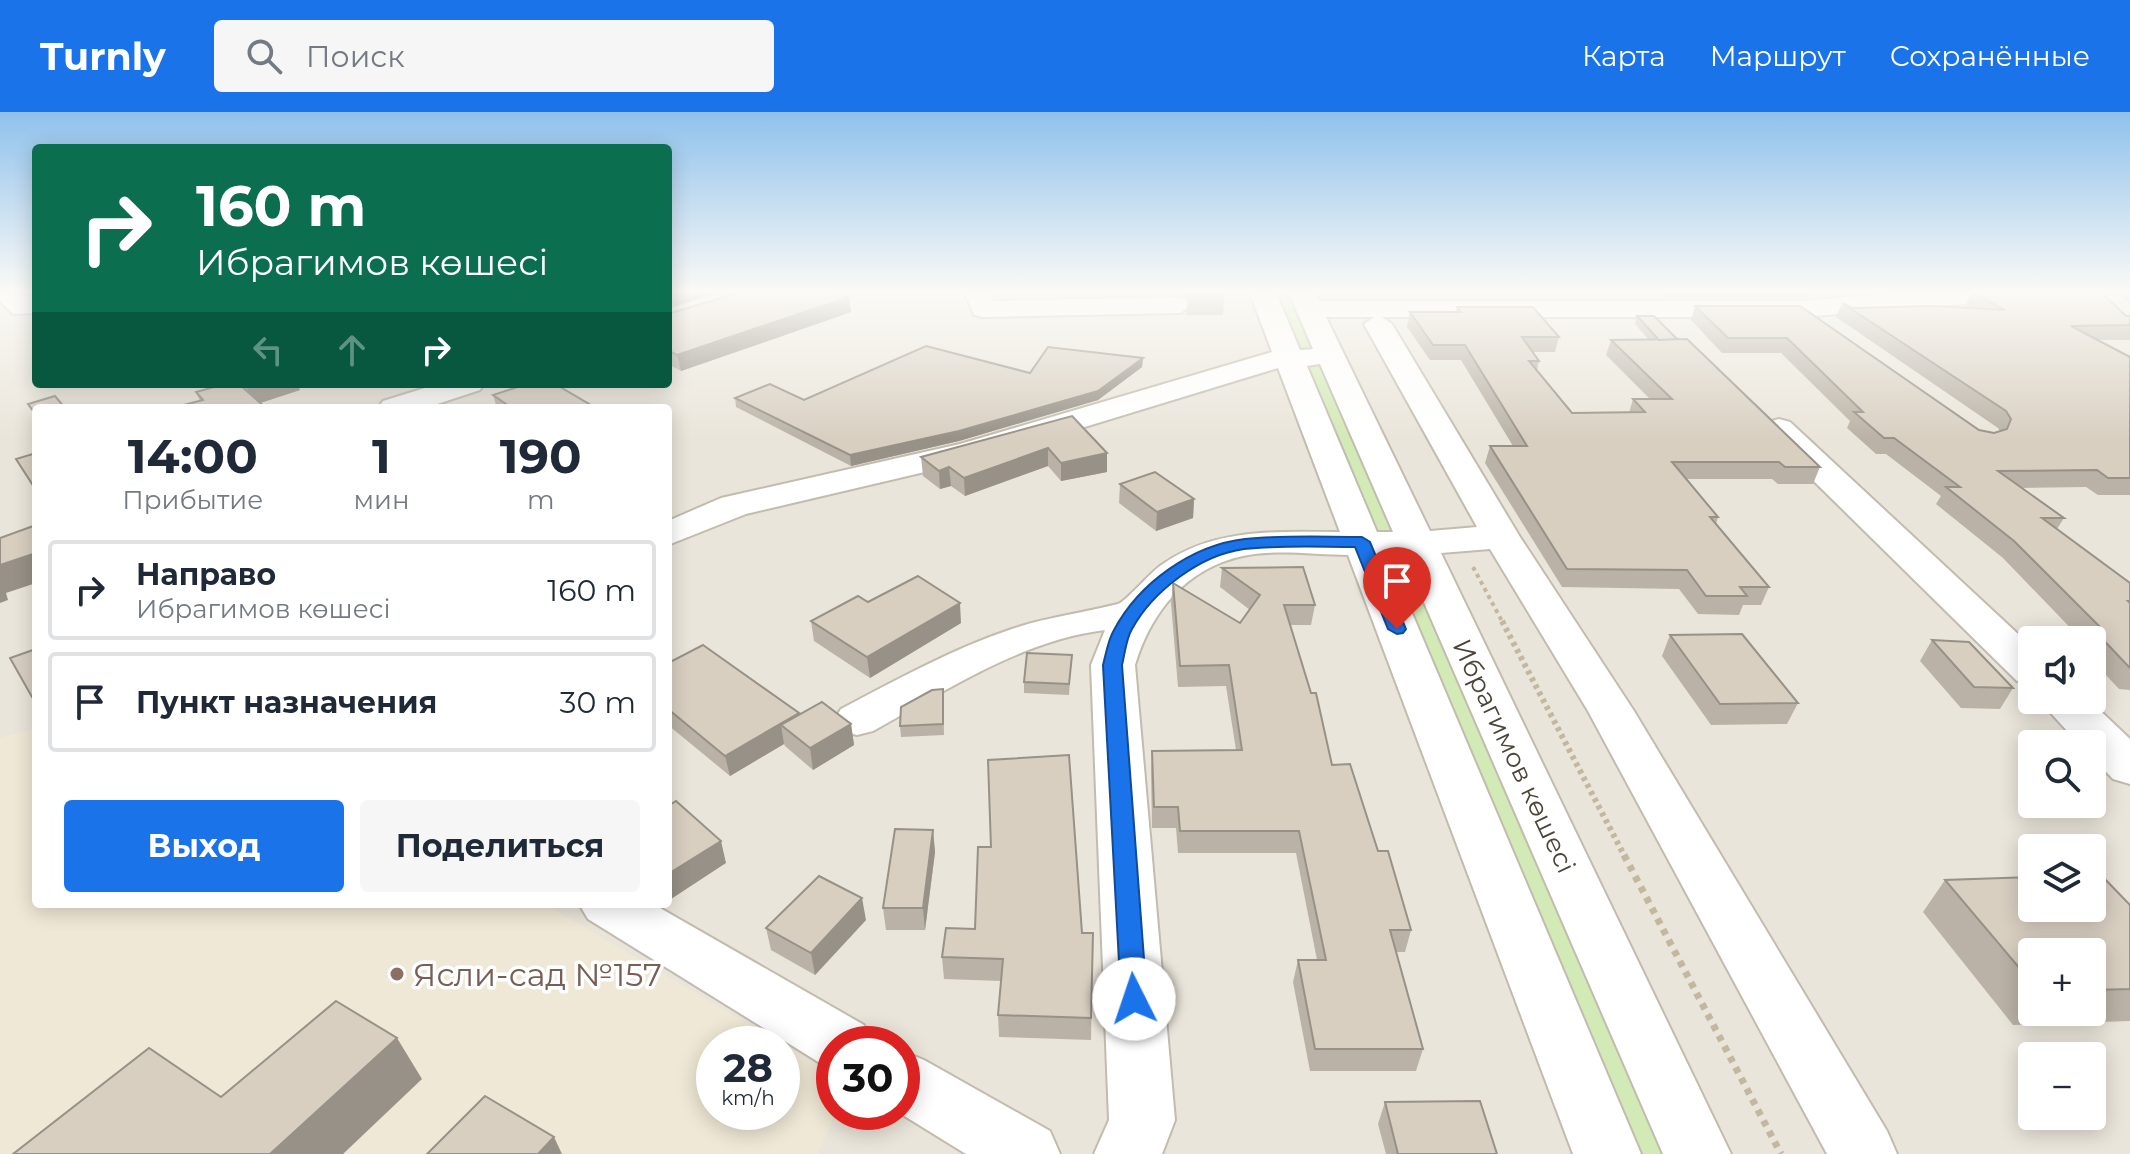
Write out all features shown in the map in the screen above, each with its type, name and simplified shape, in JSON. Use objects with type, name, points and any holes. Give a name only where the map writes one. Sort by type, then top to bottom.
[{"type":"street","points":[[672,532],[734,506],[968,452],[1284,342]]},
{"type":"street","name":"Ибрагимов көшесі","points":[[1314,342],[1362,542],[1607,1154]]},
{"type":"street","name":"Ибрагимов көшесі","points":[[1319,342],[1459,540],[1697,1154]]},
{"type":"street","points":[[1388,342],[1459,540],[1611,711],[1863,1154]]},
{"type":"street","points":[[373,388],[393,404]]},
{"type":"street","points":[[406,404],[456,388]]},
{"type":"street","points":[[1757,407],[2018,658]]},
{"type":"street","points":[[1128,1154],[1142,1120],[1113,665],[1121,632],[1146,597],[1179,570],[1218,550],[1245,544],[1459,540]]},
{"type":"street","points":[[857,720],[1016,639],[1093,617],[1134,614]]},
{"type":"street","points":[[2078,714],[2123,752]]},
{"type":"street","points":[[614,908],[816,1029]]},
{"type":"street","points":[[920,1091],[1026,1154]]},
{"type":"path","points":[[1459,540],[1781,1154]]},
{"type":"shaded area","points":[[0,342],[32,342],[32,388],[672,388],[672,342],[2130,342],[2130,1154],[0,1154]]},
{"type":"shaded area","name":"Ясли-сад №157","points":[[32,729],[32,908],[552,908],[752,1026],[696,1026],[696,1130],[800,1130],[800,1055],[816,1064],[816,1130],[828,1130],[818,1154],[0,1154],[0,738]]},
{"type":"green space","points":[[1290,342],[1321,342],[1327,355],[1296,355]]},
{"type":"green space","points":[[1330,358],[1690,1154],[1617,1154],[1297,359]]},
{"type":"building","points":[[672,342],[717,342],[677,355],[672,352]]},
{"type":"building","points":[[1431,342],[1525,342],[1539,361],[1529,361],[1572,413],[1645,412],[1633,399],[1672,399],[1613,342],[1690,342],[1820,467],[1785,467],[1779,462],[1672,462],[1718,517],[1710,517],[1769,587],[1740,587],[1747,596],[1706,596],[1687,570],[1567,569],[1490,446],[1527,446],[1465,345],[1433,345]]},
{"type":"building","points":[[1791,342],[1851,342],[1979,430],[1994,433],[2007,429],[2011,419],[2006,411],[1901,342],[2101,342],[2130,357],[2130,478],[2108,478],[2097,470],[1998,471],[2064,518],[2042,518],[2130,583],[2130,668],[2106,643],[2106,626],[2099,626],[2014,541],[1946,487],[1960,487],[1894,438],[1884,438],[1854,412],[1863,412]]},
{"type":"building","points":[[926,346],[1030,373],[1048,347],[1143,358],[1098,391],[959,431],[850,455],[735,398],[770,384],[804,400]]},
{"type":"building","points":[[210,388],[244,388],[262,404],[188,404],[203,400],[196,392]]},
{"type":"building","points":[[515,388],[562,388],[589,404],[506,404],[493,395]]},
{"type":"building","points":[[55,396],[62,404],[32,404],[32,410],[28,404]]},
{"type":"building","points":[[1072,416],[1107,453],[1061,463],[1048,448],[964,478],[949,467],[939,471],[921,457]]},
{"type":"building","points":[[32,454],[32,484],[16,459]]},
{"type":"building","points":[[1155,472],[1194,499],[1157,512],[1120,484]]},
{"type":"building","points":[[32,526],[32,554],[0,565],[0,538]]},
{"type":"building","points":[[1303,567],[1315,605],[1284,605],[1311,693],[1316,693],[1332,765],[1350,764],[1378,851],[1388,851],[1411,930],[1390,930],[1423,1049],[1315,1049],[1298,960],[1326,960],[1299,831],[1180,831],[1178,807],[1154,807],[1152,751],[1242,750],[1229,665],[1180,666],[1173,583],[1240,623],[1260,595],[1222,568]]},
{"type":"building","points":[[918,576],[960,603],[867,657],[811,621],[858,596],[868,602]]},
{"type":"building","points":[[1742,634],[1798,703],[1720,704],[1670,635]]},
{"type":"building","points":[[1932,640],[1969,642],[2013,688],[1974,687]]},
{"type":"building","points":[[703,645],[799,713],[725,756],[672,712],[672,661]]},
{"type":"building","points":[[32,650],[32,697],[10,658]]},
{"type":"building","points":[[1027,653],[1072,655],[1069,684],[1024,682]]},
{"type":"building","points":[[943,689],[943,724],[900,726],[901,707],[932,690]]},
{"type":"building","points":[[822,702],[851,724],[810,748],[781,725]]},
{"type":"building","points":[[1069,755],[1082,933],[1093,933],[1091,1018],[998,1015],[1003,959],[942,957],[946,928],[975,929],[978,847],[991,847],[988,760]]},
{"type":"building","points":[[676,801],[721,841],[672,872],[672,804]]},
{"type":"building","points":[[895,829],[933,830],[923,908],[883,908]]},
{"type":"building","points":[[819,876],[862,898],[811,953],[766,928]]},
{"type":"building","points":[[2018,877],[2018,922],[2106,922],[2106,880],[2130,905],[2130,989],[2106,990],[2106,938],[2018,938],[2018,966],[1945,880]]},
{"type":"building","points":[[336,1001],[397,1038],[270,1154],[13,1154],[149,1048],[221,1097]]},
{"type":"building","points":[[485,1096],[554,1137],[538,1154],[427,1154]]},
{"type":"building","points":[[1480,1101],[1497,1154],[1398,1154],[1385,1102]]},
{"type":"place","name":"Ясли-сад №157","points":[[397,974]]},
{"type":"route","points":[[1134,999],[1113,665],[1121,632],[1146,597],[1179,570],[1218,550],[1245,544],[1362,542],[1397,629]]}]
